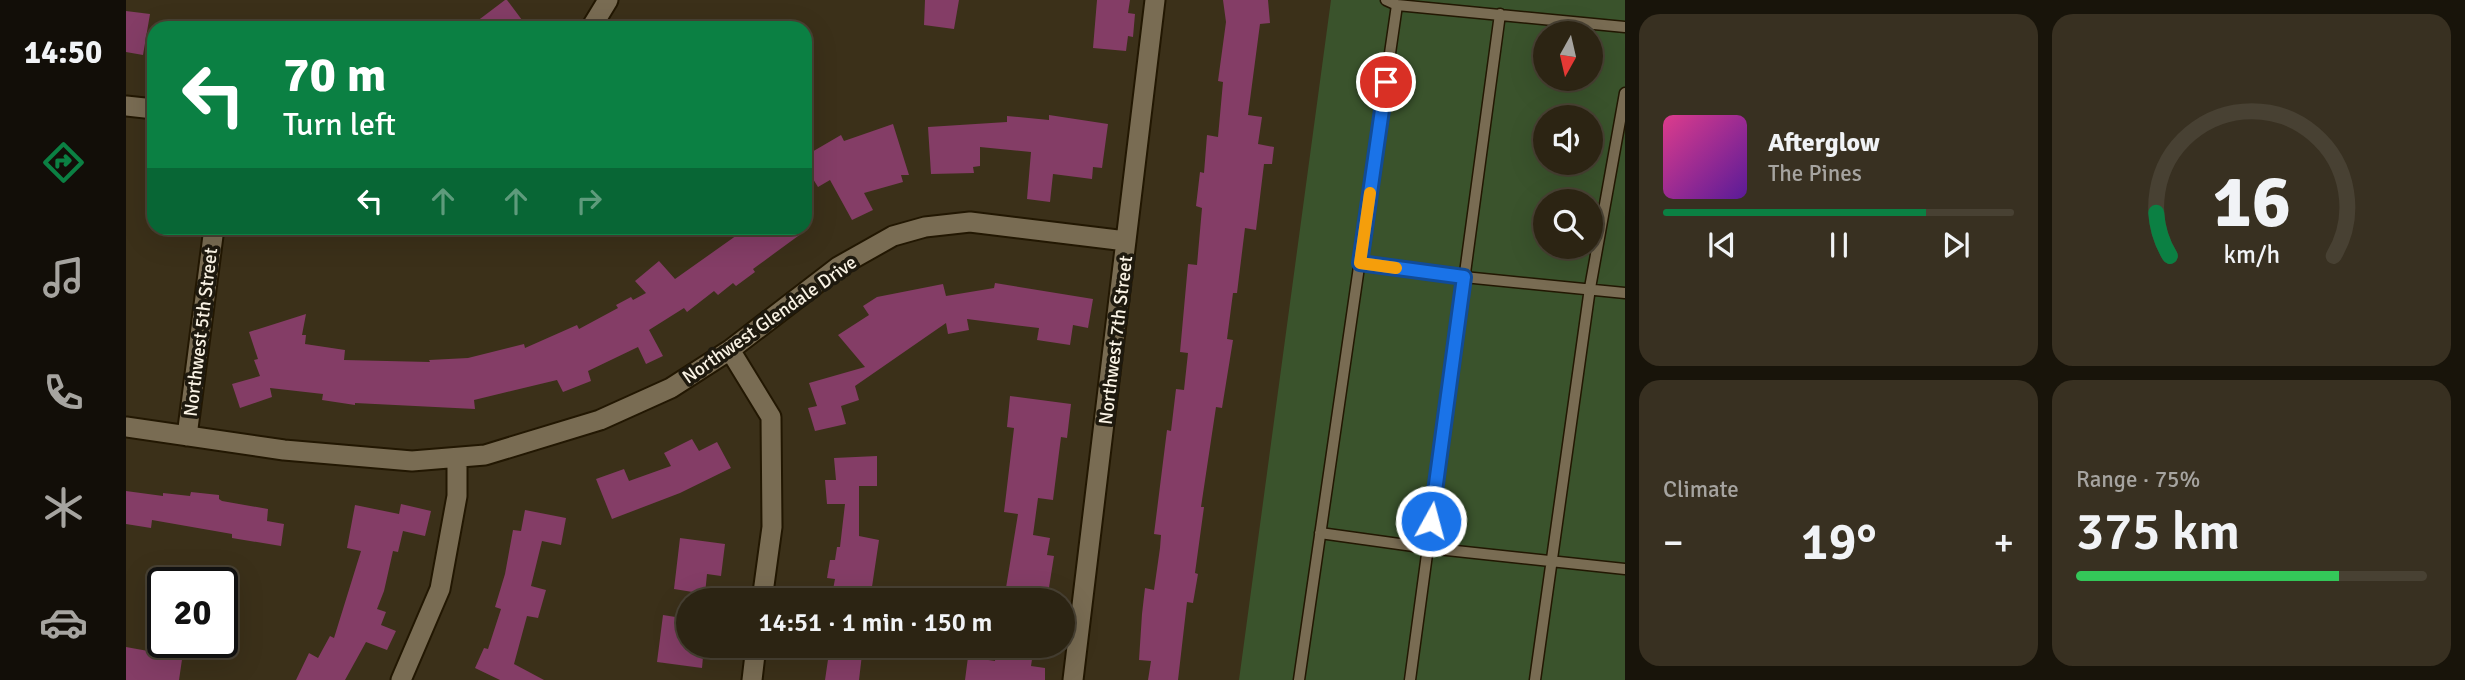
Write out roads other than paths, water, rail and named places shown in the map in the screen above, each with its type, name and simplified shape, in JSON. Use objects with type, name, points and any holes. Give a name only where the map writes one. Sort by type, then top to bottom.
[{"type":"street","points":[[595,21],[608,0]]},
{"type":"street","name":"Northwest 7th Street","points":[[1073,680],[1155,0]]},
{"type":"street","points":[[126,106],[147,109]]},
{"type":"street","name":"Northwest Glendale Drive","points":[[126,427],[284,450],[412,461],[485,455],[600,420],[671,388],[730,350],[838,267],[893,236],[925,227],[970,222],[1126,241]]},
{"type":"street","name":"Northwest 5th Street","points":[[187,436],[213,235]]},
{"type":"street","points":[[730,350],[771,417],[772,527],[764,588]]},
{"type":"street","points":[[401,680],[440,589],[457,496],[457,458]]},
{"type":"street","points":[[752,680],[755,658]]},
{"type":"lane","points":[[1386,0],[1397,5],[1625,27]]},
{"type":"lane","points":[[1299,680],[1397,5]]},
{"type":"lane","points":[[1410,680],[1500,15]]},
{"type":"lane","points":[[1535,680],[1590,288],[1625,93]]},
{"type":"lane","points":[[1360,263],[1464,277],[1625,293]]},
{"type":"lane","points":[[1320,533],[1428,548],[1625,569]]}]
